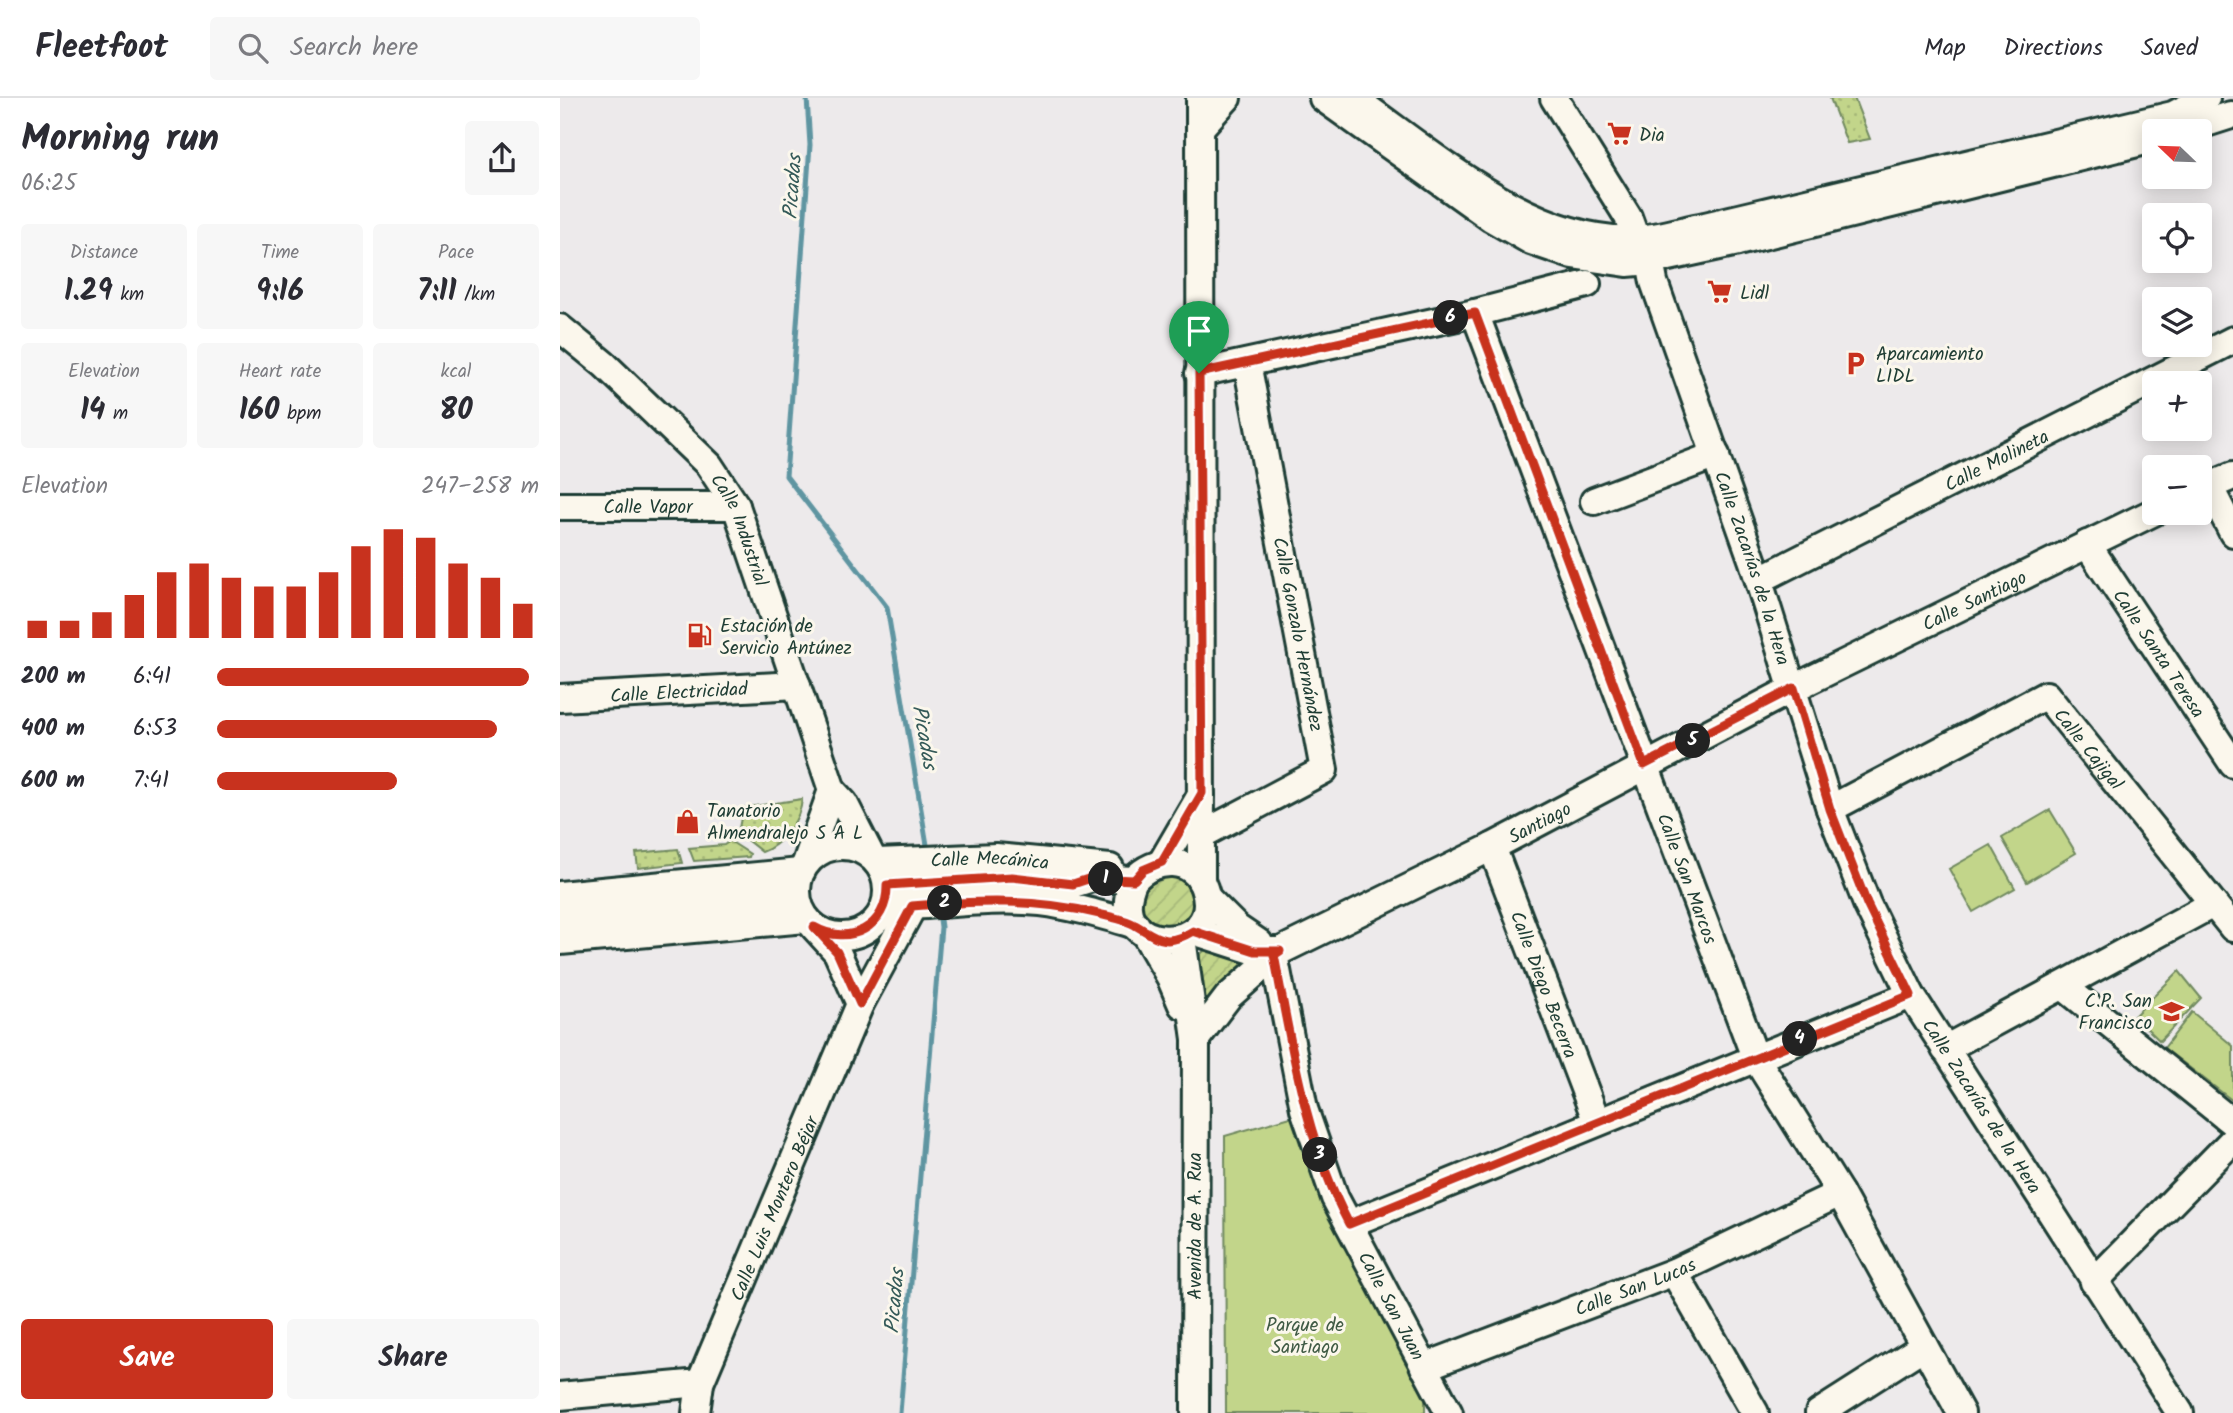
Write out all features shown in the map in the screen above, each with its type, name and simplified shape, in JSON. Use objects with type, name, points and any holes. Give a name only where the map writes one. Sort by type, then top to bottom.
[{"type":"street","points":[[1187,934],[1206,910],[1202,793],[1200,98]]},
{"type":"street","points":[[1200,128],[1227,98]]},
{"type":"street","points":[[1323,98],[1491,218],[1531,241],[1572,255],[1627,263],[1643,250],[1705,226],[2173,115],[2206,98]]},
{"type":"street","points":[[1353,98],[1511,207],[1568,231],[1643,250],[2142,142]]},
{"type":"street","name":"Calle Zacarías de la Hera","points":[[1554,98],[1628,217],[1643,250],[1759,580],[1830,809],[1867,904],[1911,995],[2180,1413]]},
{"type":"street","points":[[2208,119],[2229,110]]},
{"type":"street","points":[[1199,373],[1475,313],[1587,284]]},
{"type":"street","name":"Calle San Marcos","points":[[1475,313],[1755,1057],[1840,1193],[1961,1413]]},
{"type":"street","name":"Calle Industrial","points":[[560,328],[605,365],[709,465],[736,506],[832,790],[844,803],[879,886]]},
{"type":"street","name":"Calle Molineta","points":[[1759,580],[2233,340]]},
{"type":"street","name":"Calle Gonzalo Hernández","points":[[1203,834],[1324,770],[1247,363]]},
{"type":"street","points":[[1594,501],[1716,455]]},
{"type":"street","points":[[2214,484],[2233,533]]},
{"type":"street","name":"Calle Vapor","points":[[560,506],[736,506]]},
{"type":"street","name":"Calle Santiago","points":[[1794,688],[2142,518]]},
{"type":"street","name":"Calle Santa Teresa","points":[[2087,544],[2233,764]]},
{"type":"street","name":"Calle Electricidad","points":[[560,698],[797,685]]},
{"type":"street","name":"Santiago","points":[[1277,953],[1492,847],[1794,688]]},
{"type":"street","name":"Calle Cajigal","points":[[1830,809],[2046,695],[2233,928]]},
{"type":"street","points":[[832,790],[805,895],[837,952],[860,1004]]},
{"type":"street","points":[[1137,924],[1130,890],[1147,871],[1202,793]]},
{"type":"street","points":[[805,895],[829,847],[850,846],[879,886]]},
{"type":"street","name":"Calle Diego Becerra","points":[[1492,847],[1597,1122]]},
{"type":"street","name":"Calle Mecánica","points":[[930,886],[1044,860],[1147,871]]},
{"type":"street","points":[[879,886],[930,886],[1012,877],[1073,884],[1091,878],[1185,866],[1204,890],[1256,942],[1277,953]]},
{"type":"street","points":[[1073,884],[1085,899],[1169,940],[1187,934],[1255,951],[1277,953]]},
{"type":"street","points":[[805,895],[834,936],[845,936],[866,930],[879,886]]},
{"type":"street","name":"Calle Luis Montero Béjar","points":[[860,1004],[879,886]]},
{"type":"street","points":[[930,886],[1075,908],[1137,924]]},
{"type":"street","name":"Calle Luis Montero Béjar","points":[[696,1413],[700,1383],[860,1004],[930,886]]},
{"type":"street","points":[[560,895],[805,895]]},
{"type":"street","points":[[560,916],[805,895]]},
{"type":"street","points":[[560,941],[805,895]]},
{"type":"street","points":[[1945,1049],[2213,904]]},
{"type":"street","name":"Avenida de A. Rua","points":[[1137,924],[1170,977],[1196,1039]]},
{"type":"street","name":"Avenida de A. Rua","points":[[1187,934],[1196,1039],[1195,1413]]},
{"type":"street","points":[[1196,1039],[1228,997],[1277,953]]},
{"type":"street","name":"Calle San Juan","points":[[1277,953],[1304,1109],[1335,1198],[1449,1413]]},
{"type":"street","points":[[2063,986],[2233,1123]]},
{"type":"street","points":[[1349,1224],[1911,995]]},
{"type":"street","points":[[2094,1282],[2233,1140]]},
{"type":"street","name":"Calle San Lucas","points":[[1424,1367],[1674,1272],[1840,1193]]},
{"type":"street","points":[[1674,1272],[1755,1413]]},
{"type":"street","points":[[1819,1413],[1924,1346]]},
{"type":"street","points":[[560,1396],[700,1383]]},
{"type":"green space","points":[[1830,98],[1854,98],[1870,139],[1847,143]]},
{"type":"green space","points":[[802,799],[794,823],[777,844],[769,849],[762,852],[738,833],[743,808]]},
{"type":"green space","points":[[2050,810],[2076,853],[2027,882],[2002,838]]},
{"type":"green space","points":[[730,841],[750,854],[749,857],[694,861],[689,848],[724,845]]},
{"type":"green space","points":[[1991,845],[2015,888],[1973,912],[1949,869]]},
{"type":"green space","points":[[678,849],[682,863],[638,868],[636,853]]},
{"type":"green space","points":[[1167,876],[1177,878],[1185,884],[1191,892],[1191,912],[1185,920],[1177,926],[1167,928],[1157,926],[1149,920],[1143,912],[1141,902],[1143,892],[1149,884],[1157,878]]},
{"type":"green space","points":[[1206,949],[1251,960],[1206,1011],[1199,986],[1197,962]]},
{"type":"green space","points":[[2179,971],[2201,998],[2160,1041],[2134,1016]]},
{"type":"green space","points":[[2192,1012],[2233,1046],[2233,1101],[2164,1048]]},
{"type":"green space","name":"Parque de Santiago","points":[[1294,1116],[1315,1186],[1379,1311],[1414,1367],[1425,1392],[1425,1413],[1226,1413],[1225,1136]]},
{"type":"waterway","name":"Picadas","points":[[807,98],[810,145],[786,476],[887,607],[928,851]]},
{"type":"waterway","name":"Picadas","points":[[900,1413],[941,927],[939,912]]},
{"type":"place","name":"Dia","points":[[1619,134]]},
{"type":"place","name":"Lidl","points":[[1720,292]]},
{"type":"place","name":"Aparcamiento LIDL","points":[[1856,364]]},
{"type":"place","name":"Estación de Servicio Antúnez","points":[[700,636]]},
{"type":"place","name":"Tanatorio Almendralejo S A L","points":[[687,821]]},
{"type":"place","name":"C.P. San Francisco","points":[[2172,1011]]},
{"type":"route","points":[[1475,313],[1644,765],[1794,688],[1830,809],[1867,904],[1911,995],[1349,1224],[1335,1198],[1304,1109],[1274,955],[1280,951],[1255,951],[1193,931],[1182,938],[1157,939],[1145,934],[1136,925],[1075,908],[1040,902],[958,902],[912,906],[860,1004],[837,952],[814,927],[834,936],[866,930],[884,908],[887,885],[1012,877],[1073,884],[1091,878],[1134,880],[1143,870],[1162,862],[1202,793],[1199,373],[1475,313]]}]
